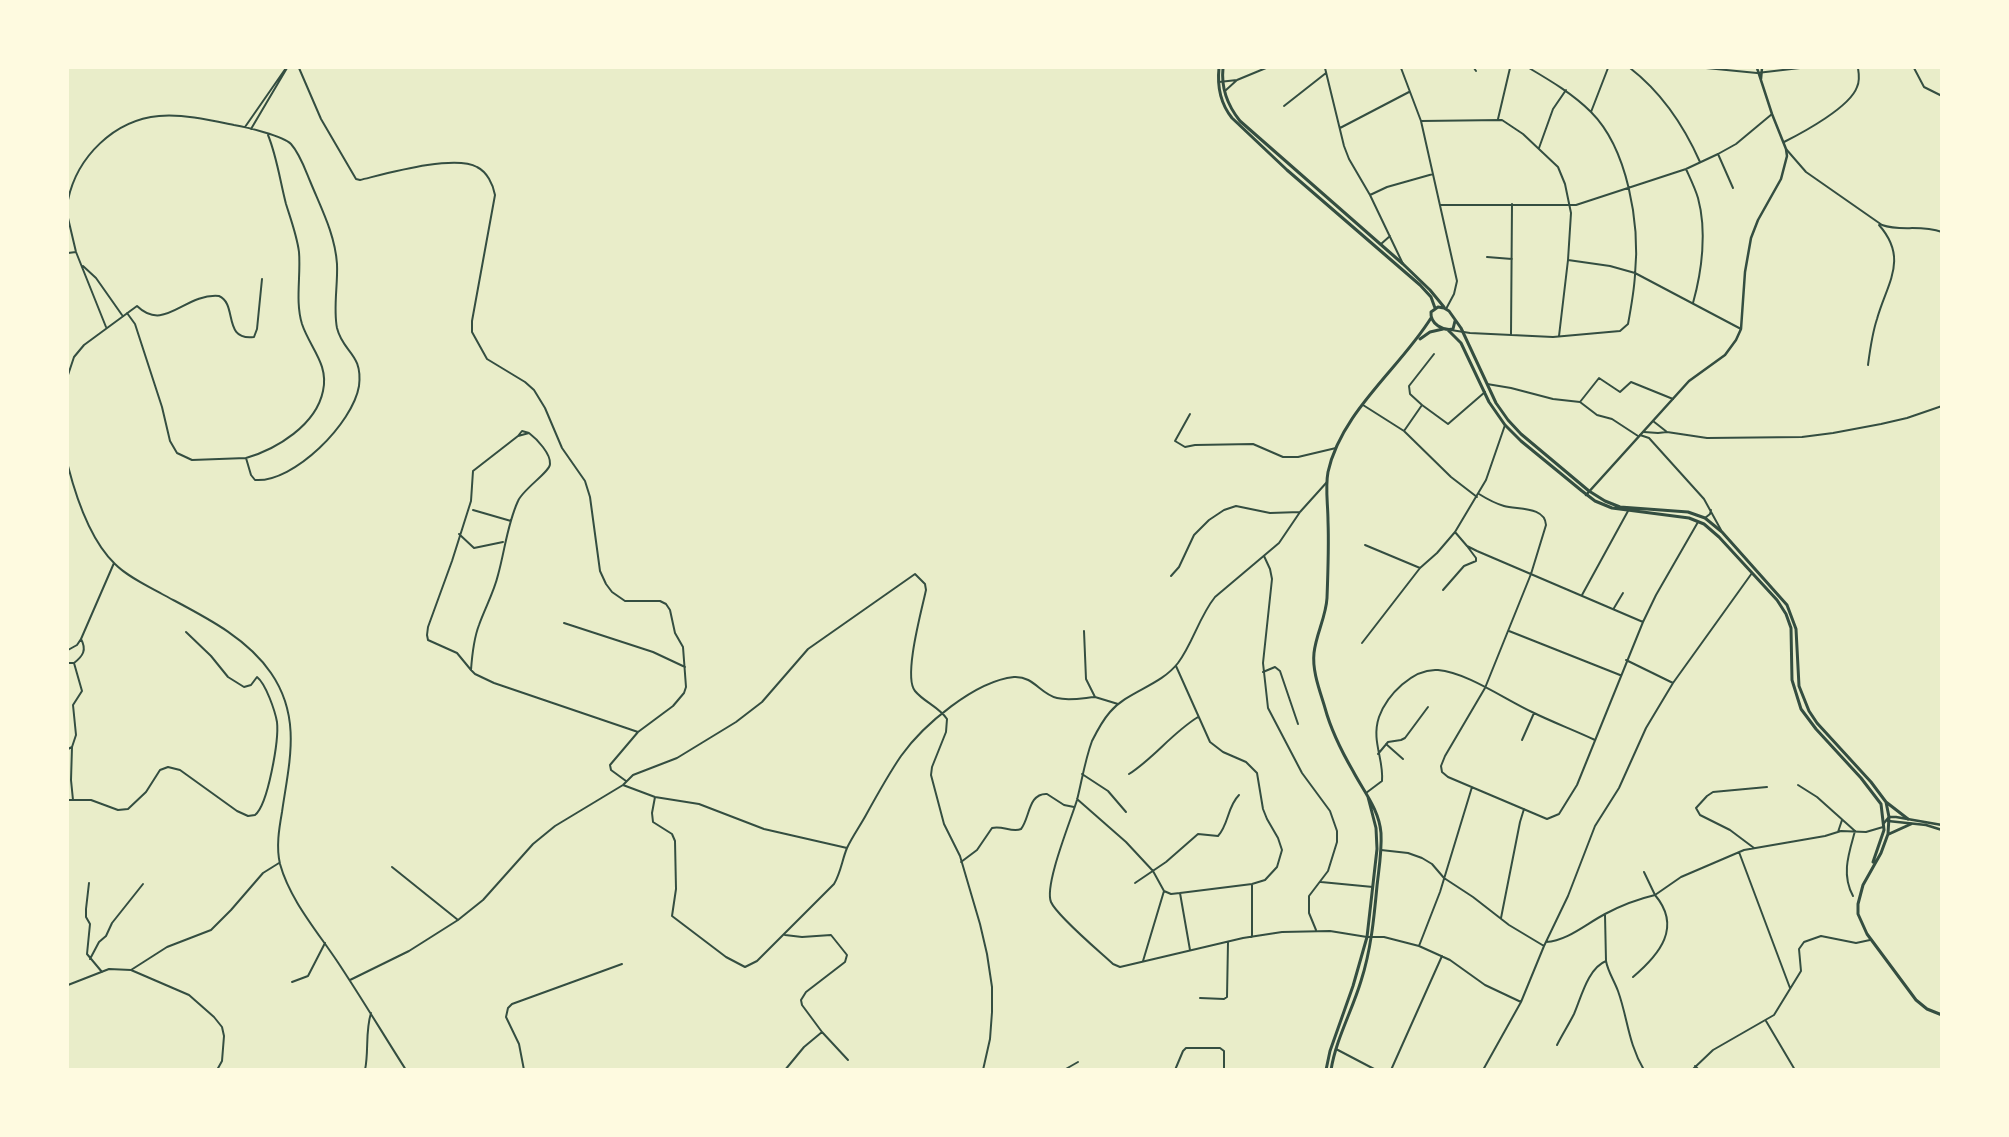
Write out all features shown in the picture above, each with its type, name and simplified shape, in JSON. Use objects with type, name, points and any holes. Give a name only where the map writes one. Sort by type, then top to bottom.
[{"type":"main road","points":[[1219,68],[1219,92],[1226,111],[1237,124],[1420,285],[1431,298],[1435,308]]},
{"type":"main road","points":[[1223,68],[1223,81],[1231,109],[1246,127],[1381,244],[1430,290],[1463,332],[1487,384],[1508,420],[1521,434],[1588,493]]},
{"type":"main road","points":[[1332,1070],[1336,1049],[1360,983],[1372,937],[1381,850],[1379,821],[1372,801],[1343,753],[1331,725],[1315,666],[1314,654],[1327,601],[1327,482],[1330,465],[1337,447],[1355,415],[1417,341],[1431,318],[1431,312],[1435,308],[1446,308]]},
{"type":"main road","points":[[1431,318],[1437,325],[1448,329],[1461,343],[1484,392],[1505,425],[1521,441],[1588,493],[1614,505],[1629,510],[1699,521],[1710,528],[1782,607],[1789,622],[1792,680],[1801,709],[1816,729],[1877,797],[1887,819],[1872,865],[1863,884],[1858,904],[1860,922],[1870,939],[1916,1000],[1927,1009],[1942,1015]]},
{"type":"main road","points":[[1417,341],[1430,332],[1455,327],[1455,321]]},
{"type":"main road","points":[[1629,510],[1688,512],[1705,518],[1722,532],[1787,605],[1796,629],[1799,686],[1809,711],[1817,723],[1871,782],[1886,802],[1908,818]]},
{"type":"main road","points":[[1326,1070],[1330,1051],[1354,986],[1367,937],[1377,836],[1367,795]]},
{"type":"main road","points":[[1872,865],[1881,853],[1888,834],[1886,802]]},
{"type":"main road","points":[[1888,834],[1910,824]]},
{"type":"street","points":[[245,127],[287,68]]},
{"type":"street","points":[[251,129],[287,68]]},
{"type":"street","points":[[299,68],[321,120],[356,179],[360,180],[417,167],[456,163],[476,166],[490,181],[495,195],[472,321],[472,332],[487,359],[525,382],[534,390],[545,408],[562,448],[585,480],[590,497],[600,571],[606,584],[612,592],[626,602],[660,601],[666,604],[670,610],[675,633],[683,647],[686,687],[679,700],[664,714],[638,732],[610,765],[611,770],[626,781]]},
{"type":"street","points":[[1218,82],[1237,80],[1266,68]]},
{"type":"street","points":[[1325,68],[1349,159],[1370,195],[1403,264]]},
{"type":"street","points":[[1401,68],[1421,121],[1457,280],[1454,294],[1446,308]]},
{"type":"street","points":[[1498,119],[1510,68]]},
{"type":"street","points":[[1448,329],[1463,332],[1559,336],[1620,331],[1628,324],[1636,273],[1634,226],[1629,188],[1616,150],[1608,134],[1591,112],[1566,90],[1529,68]]},
{"type":"street","points":[[1591,112],[1608,68]]},
{"type":"street","points":[[1630,68],[1646,82],[1674,115],[1688,136],[1700,162]]},
{"type":"street","points":[[1706,68],[1757,73],[1800,68]]},
{"type":"street","points":[[1757,68],[1757,73],[1762,79],[1772,114],[1786,149],[1806,172],[1876,221],[1891,228],[1922,227],[1942,232]]},
{"type":"street","points":[[1762,68],[1762,79]]},
{"type":"street","points":[[1783,142],[1818,123],[1852,96],[1859,82],[1858,68]]},
{"type":"street","points":[[1914,68],[1924,87],[1942,96]]},
{"type":"street","points":[[1284,106],[1326,73]]},
{"type":"street","points":[[1219,92],[1231,87],[1237,80]]},
{"type":"street","points":[[1539,148],[1553,109],[1566,90]]},
{"type":"street","points":[[1340,128],[1410,92]]},
{"type":"street","points":[[1440,204],[1571,205],[1686,169],[1736,144],[1772,114]]},
{"type":"street","points":[[68,200],[79,172],[91,152],[107,138],[129,125],[146,118],[171,116],[196,118],[245,127],[285,140],[295,149],[330,228],[336,264],[337,326],[343,341],[358,365],[358,388],[350,408],[328,441],[289,470],[266,479],[255,480],[251,475],[246,458]]},
{"type":"street","points":[[1421,121],[1498,119],[1511,125],[1539,148],[1553,161],[1563,176],[1571,205],[1568,260],[1559,336]]},
{"type":"street","points":[[128,313],[135,324],[162,407],[170,441],[177,453],[192,460],[246,458],[270,449],[292,435],[309,420],[320,400],[324,386],[324,376],[320,359],[300,318],[298,245],[268,135]]},
{"type":"street","points":[[1588,493],[1689,381],[1725,355],[1736,340],[1740,329],[1745,272],[1751,238],[1754,229],[1782,179],[1786,164],[1786,149]]},
{"type":"street","points":[[1718,154],[1733,188]]},
{"type":"street","points":[[1686,169],[1697,196],[1701,216],[1702,254],[1693,304]]},
{"type":"street","points":[[1370,195],[1387,187],[1433,174]]},
{"type":"street","points":[[1511,335],[1512,204]]},
{"type":"street","points":[[68,218],[76,252],[106,327]]},
{"type":"street","points":[[1868,365],[1877,318],[1894,272],[1893,249],[1890,239],[1876,221]]},
{"type":"street","points":[[1381,244],[1390,236]]},
{"type":"street","points":[[68,254],[76,252]]},
{"type":"street","points":[[1487,256],[1513,259]]},
{"type":"street","points":[[1568,260],[1610,266],[1636,273],[1740,329]]},
{"type":"street","points":[[83,266],[96,278],[122,316]]},
{"type":"street","points":[[68,375],[74,357],[84,345],[137,306],[146,315],[159,317],[203,297],[218,296],[224,299],[236,332],[243,337],[254,337],[262,279]]},
{"type":"street","points":[[1434,354],[1409,386],[1410,394],[1422,405],[1448,424],[1484,392]]},
{"type":"street","points":[[1580,402],[1599,378],[1602,378],[1620,392],[1631,382],[1673,399]]},
{"type":"street","points":[[1487,384],[1554,399],[1580,402],[1598,416],[1612,419],[1639,436],[1647,436],[1704,498],[1722,532]]},
{"type":"street","points":[[1363,405],[1404,432],[1451,477],[1477,497]]},
{"type":"street","points":[[1404,432],[1422,405]]},
{"type":"street","points":[[1644,431],[1653,433],[1667,432],[1707,438],[1802,437],[1898,420],[1942,406]]},
{"type":"street","points":[[1190,414],[1175,441],[1185,447],[1195,445],[1250,444],[1290,458],[1337,447]]},
{"type":"street","points":[[1653,422],[1667,432]]},
{"type":"street","points":[[1362,642],[1420,568],[1438,553],[1455,532],[1479,494],[1493,463],[1505,425]]},
{"type":"street","points":[[471,670],[477,632],[495,585],[504,542],[511,521],[522,495],[548,470],[550,465],[550,459],[546,453],[529,434],[522,430],[518,436],[472,471],[471,501],[428,627],[427,638],[436,645],[459,655],[474,674],[638,732]]},
{"type":"street","points":[[518,436],[529,434]]},
{"type":"street","points":[[68,466],[79,501],[92,530],[114,563],[128,575],[218,626],[246,646],[272,674],[286,707],[292,735],[292,752],[278,832],[280,862],[297,900],[406,1070]]},
{"type":"street","points":[[1327,482],[1300,512],[1279,543],[1208,606],[1195,636],[1176,666],[1155,682],[1118,704],[1110,712],[1093,739],[1050,888],[1050,901],[1059,913],[1112,964],[1125,967],[1252,937],[1316,930],[1367,937],[1384,937],[1419,946],[1442,956],[1485,986],[1521,1002]]},
{"type":"street","points":[[1479,494],[1504,506],[1533,511],[1545,519],[1545,532],[1531,574],[1485,688],[1441,766],[1444,775],[1547,819],[1559,814],[1577,785],[1643,622],[1656,595],[1699,521]]},
{"type":"street","points":[[1171,576],[1179,567],[1194,535],[1209,520],[1224,510],[1236,506],[1270,513],[1300,512]]},
{"type":"street","points":[[473,510],[511,521]]},
{"type":"street","points":[[1582,595],[1629,510]]},
{"type":"street","points":[[1705,518],[1710,514],[1711,510]]},
{"type":"street","points":[[1443,590],[1464,566],[1476,561],[1468,546],[1455,532]]},
{"type":"street","points":[[459,534],[474,548],[504,542]]},
{"type":"street","points":[[1365,545],[1420,568]]},
{"type":"street","points":[[1468,546],[1643,622]]},
{"type":"street","points":[[1263,556],[1270,569],[1272,579],[1263,672],[1270,714],[1302,773],[1330,811],[1336,824],[1337,842],[1328,871],[1312,892],[1308,901],[1309,913],[1316,930]]},
{"type":"street","points":[[68,650],[81,639],[114,563]]},
{"type":"street","points":[[1483,1070],[1521,1002],[1544,946],[1568,896],[1595,826],[1619,788],[1646,728],[1673,683],[1752,573]]},
{"type":"street","points":[[350,980],[409,951],[458,920],[483,900],[505,874],[548,831],[622,785],[633,775],[684,755],[736,722],[762,702],[808,649],[915,574],[925,584],[926,590],[910,674],[912,687],[919,696],[944,714],[947,719],[948,727],[932,767],[931,780],[944,824],[961,862],[980,924],[992,988],[990,1039],[983,1070]]},
{"type":"street","points":[[1614,609],[1623,593]]},
{"type":"street","points":[[564,623],[653,652],[685,667]]},
{"type":"street","points":[[1084,631],[1086,679],[1095,697]]},
{"type":"street","points":[[1509,631],[1620,675]]},
{"type":"street","points":[[68,800],[91,800],[118,810],[128,809],[146,792],[160,770],[168,767],[180,770],[226,804],[244,814],[255,815],[261,809],[267,792],[277,726],[268,694],[257,677],[251,685],[246,687],[242,687],[232,680],[186,632]]},
{"type":"street","points":[[68,663],[74,663],[81,658],[85,649],[81,639]]},
{"type":"street","points":[[1626,660],[1673,683]]},
{"type":"street","points":[[73,800],[71,780],[72,747],[76,735],[73,705],[82,691],[74,663]]},
{"type":"street","points":[[1077,799],[1117,833],[1153,871],[1164,891],[1171,894],[1252,884],[1265,880],[1274,872],[1282,855],[1281,844],[1264,809],[1258,773],[1246,762],[1223,752],[1212,744],[1198,718],[1176,666]]},
{"type":"street","points":[[1263,672],[1275,667],[1280,670],[1298,724]]},
{"type":"street","points":[[1367,795],[1382,781],[1376,733],[1380,715],[1396,690],[1414,676],[1424,672],[1437,670],[1453,673],[1534,714],[1595,740]]},
{"type":"street","points":[[655,797],[652,813],[653,822],[672,834],[675,841],[676,889],[672,916],[726,957],[745,967],[757,961],[785,935],[834,884],[841,870],[847,848],[902,754],[925,730],[960,700],[976,689],[1012,677],[1029,679],[1046,693],[1057,698],[1095,697],[1118,704]]},
{"type":"street","points":[[1378,754],[1389,741],[1399,741],[1405,738],[1428,706]]},
{"type":"street","points":[[1522,740],[1534,714]]},
{"type":"street","points":[[1129,774],[1147,762],[1179,730],[1198,718]]},
{"type":"street","points":[[1386,744],[1403,759]]},
{"type":"street","points":[[68,749],[72,747]]},
{"type":"street","points":[[1082,774],[1108,791],[1126,812]]},
{"type":"street","points":[[622,785],[655,797],[699,804],[764,829],[847,848]]},
{"type":"street","points":[[1798,785],[1817,797],[1854,831]]},
{"type":"street","points":[[1419,946],[1444,878],[1472,787]]},
{"type":"street","points":[[1754,848],[1730,830],[1700,815],[1696,808],[1713,792],[1767,787]]},
{"type":"street","points":[[961,862],[977,850],[992,828],[1021,830],[1033,800],[1038,795],[1047,794],[1064,805],[1074,807]]},
{"type":"street","points":[[1135,883],[1153,871],[1198,834],[1218,836],[1225,827],[1231,804],[1239,795]]},
{"type":"street","points":[[1501,918],[1524,809]]},
{"type":"street","points":[[1887,819],[1908,818],[1942,824]]},
{"type":"street","points":[[1887,819],[1931,826],[1942,830]]},
{"type":"street","points":[[1838,832],[1842,820]]},
{"type":"street","points":[[1546,942],[1566,936],[1605,914],[1655,895],[1677,879],[1739,852],[1821,837],[1838,832],[1872,831],[1884,826]]},
{"type":"street","points":[[1853,896],[1848,882],[1846,860],[1854,831]]},
{"type":"street","points":[[1381,850],[1414,855],[1432,864],[1444,878],[1544,946]]},
{"type":"street","points":[[1739,852],[1790,989]]},
{"type":"street","points":[[131,970],[167,947],[214,928],[263,873],[280,862]]},
{"type":"street","points":[[392,867],[458,920]]},
{"type":"street","points":[[1633,976],[1654,956],[1666,936],[1668,926],[1666,911],[1655,895],[1644,872]]},
{"type":"street","points":[[1321,882],[1373,887]]},
{"type":"street","points":[[89,883],[86,909],[86,917],[90,924],[87,954],[102,972]]},
{"type":"street","points":[[90,959],[99,942],[106,936],[112,923],[143,884]]},
{"type":"street","points":[[1252,884],[1252,937]]},
{"type":"street","points":[[1142,962],[1164,891]]},
{"type":"street","points":[[1180,893],[1190,951]]},
{"type":"street","points":[[1605,914],[1606,961],[1608,970],[1619,992],[1631,1042],[1644,1070]]},
{"type":"street","points":[[785,935],[802,937],[831,935],[847,955],[845,962],[802,996],[802,1005],[822,1032],[848,1060]]},
{"type":"street","points":[[1692,1070],[1712,1050],[1777,1012],[1801,971],[1799,949],[1804,942],[1823,936],[1856,944],[1870,939]]},
{"type":"street","points":[[1200,998],[1224,999],[1227,997],[1228,942]]},
{"type":"street","points":[[292,982],[308,976],[325,943]]},
{"type":"street","points":[[1392,1070],[1442,956]]},
{"type":"street","points":[[1557,1045],[1573,1016],[1587,983],[1599,965],[1606,961]]},
{"type":"street","points":[[524,1070],[519,1044],[506,1017],[508,1008],[520,1001],[622,964]]},
{"type":"street","points":[[68,985],[112,969],[131,970],[189,995],[214,1017],[223,1029],[222,1061],[216,1070]]},
{"type":"street","points":[[365,1070],[368,1053],[367,1025],[371,1013]]},
{"type":"street","points":[[1766,1020],[1795,1070]]},
{"type":"street","points":[[785,1070],[804,1047],[822,1032]]},
{"type":"street","points":[[1175,1070],[1186,1048],[1214,1047],[1224,1051],[1224,1070]]},
{"type":"street","points":[[1336,1049],[1376,1070]]},
{"type":"street","points":[[1064,1070],[1078,1062]]},
{"type":"street","points":[[1695,1066],[1700,1070]]}]
